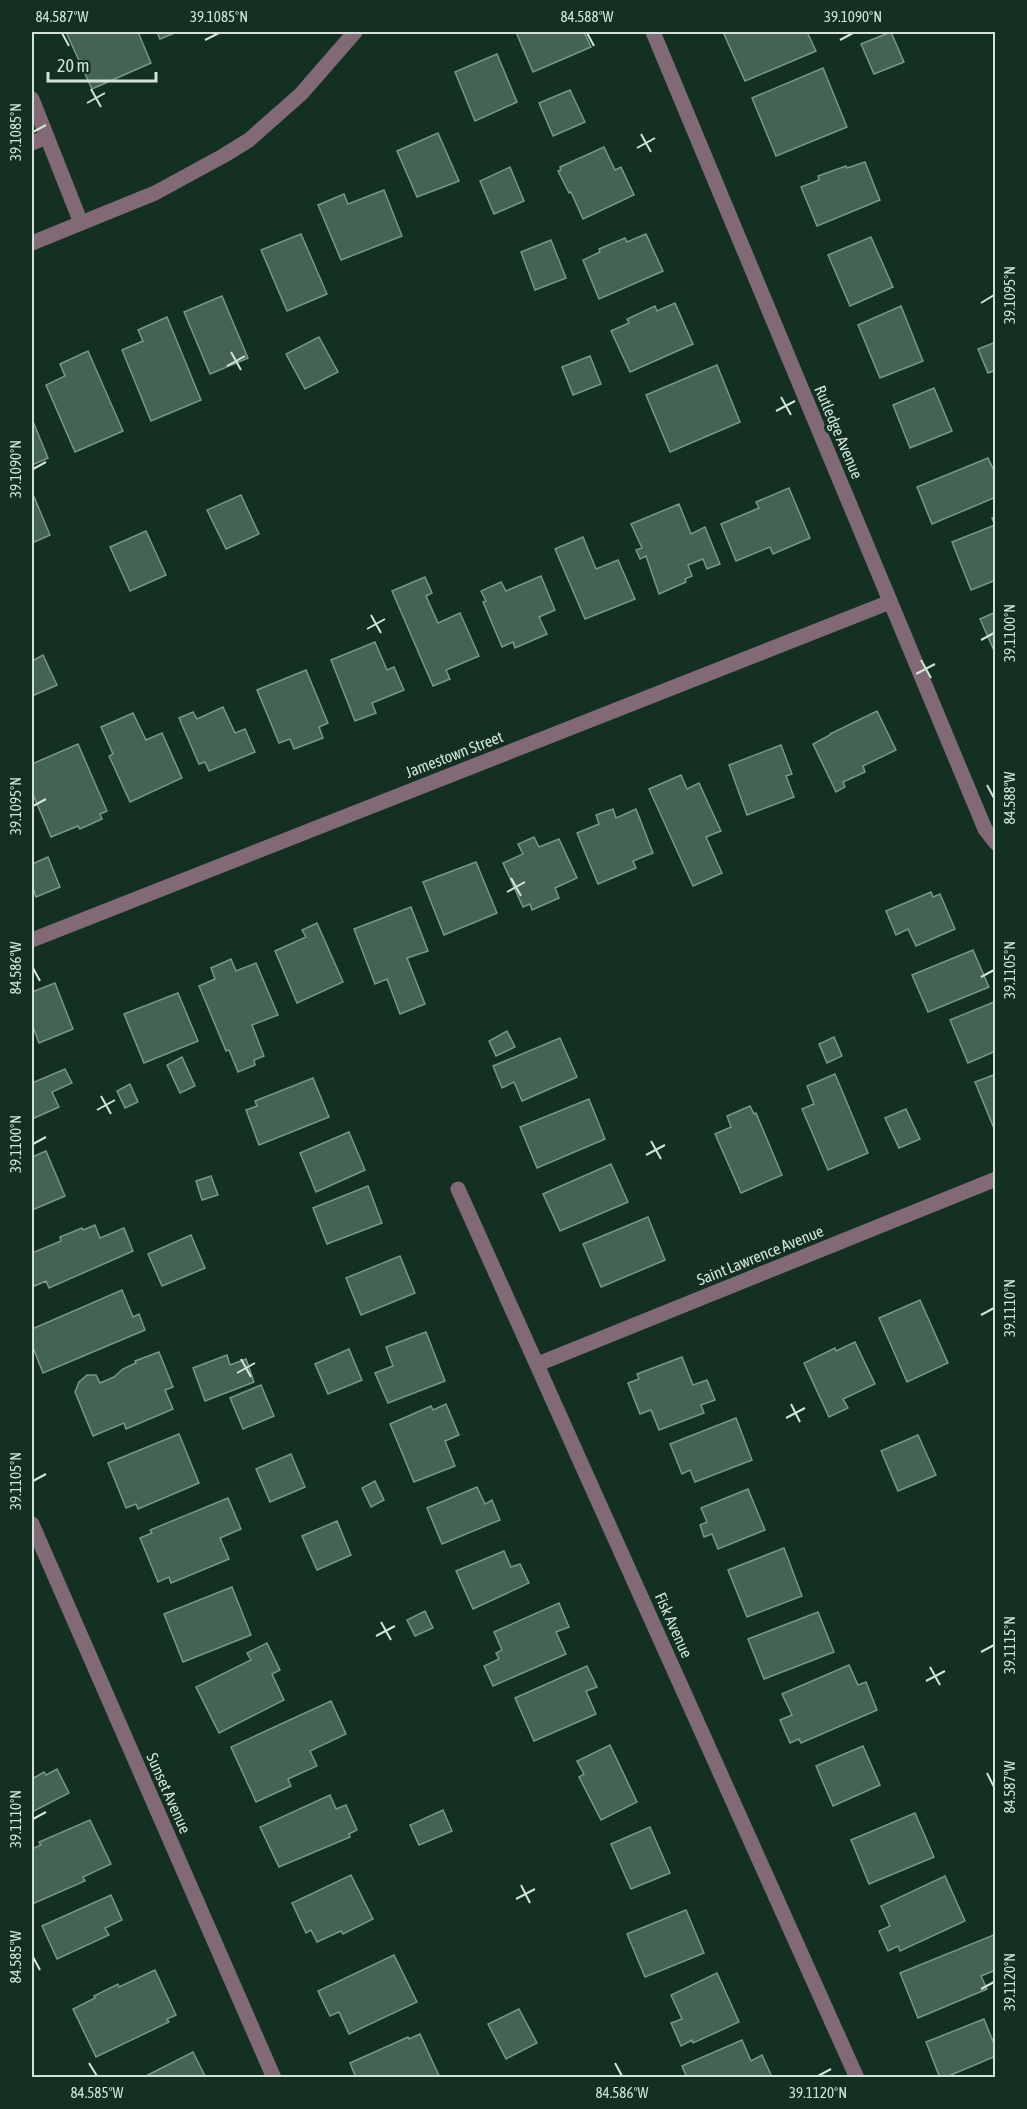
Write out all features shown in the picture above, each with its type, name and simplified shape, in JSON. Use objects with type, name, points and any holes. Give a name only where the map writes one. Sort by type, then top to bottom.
[{"type":"street","points":[[32,243],[155,193],[249,140],[301,94],[355,32]]},
{"type":"street","name":"Rutledge Avenue","points":[[653,32],[985,829],[996,843]]},
{"type":"street","points":[[32,99],[81,223]]},
{"type":"street","points":[[32,143],[47,136]]},
{"type":"street","name":"Jamestown Street","points":[[32,940],[890,602]]},
{"type":"street","name":"Saint Lawrence Avenue","points":[[538,1364],[996,1179]]},
{"type":"street","name":"Fisk Avenue","points":[[458,1188],[857,2078]]},
{"type":"street","name":"Sunset Avenue","points":[[32,1524],[274,2078]]},
{"type":"building","points":[[66,32],[138,32],[151,63],[92,89]]},
{"type":"building","points":[[157,32],[177,32],[160,39]]},
{"type":"building","points":[[516,32],[584,32],[591,47],[533,72]]},
{"type":"building","points":[[723,32],[807,32],[816,51],[745,81]]},
{"type":"building","points":[[891,32],[904,62],[874,74],[861,44]]},
{"type":"building","points":[[497,54],[517,102],[475,121],[455,72]]},
{"type":"building","points":[[823,68],[847,127],[776,156],[752,98]]},
{"type":"building","points":[[570,90],[585,122],[553,136],[539,103]]},
{"type":"building","points":[[438,133],[459,181],[417,197],[397,151]]},
{"type":"building","points":[[604,147],[615,170],[621,167],[634,195],[583,219],[571,192],[569,193],[558,171],[561,170],[560,167]]},
{"type":"building","points":[[865,162],[880,200],[817,226],[801,187],[819,180],[818,176]]},
{"type":"building","points":[[510,167],[524,201],[494,214],[480,181]]},
{"type":"building","points":[[384,190],[402,236],[341,260],[318,205],[344,194],[348,204]]},
{"type":"building","points":[[301,234],[327,294],[287,311],[261,250]]},
{"type":"building","points":[[646,234],[663,271],[599,299],[583,260],[600,252],[599,249],[625,238],[627,242]]},
{"type":"building","points":[[871,237],[893,287],[850,306],[828,255]]},
{"type":"building","points":[[551,240],[566,278],[535,290],[521,252]]},
{"type":"building","points":[[222,296],[248,358],[210,374],[184,312]]},
{"type":"building","points":[[675,303],[693,344],[630,372],[611,331],[629,323],[627,319],[655,306],[657,311]]},
{"type":"building","points":[[901,306],[923,361],[880,378],[858,325]]},
{"type":"building","points":[[167,317],[201,400],[151,421],[122,350],[143,341],[138,330]]},
{"type":"building","points":[[319,337],[338,372],[305,389],[286,354]]},
{"type":"building","points":[[996,342],[996,370],[988,373],[978,349]]},
{"type":"building","points":[[88,351],[123,431],[75,452],[46,385],[65,376],[60,364]]},
{"type":"building","points":[[590,356],[601,384],[573,395],[562,367]]},
{"type":"building","points":[[717,365],[740,422],[670,452],[646,395]]},
{"type":"building","points":[[934,388],[952,431],[910,448],[893,405]]},
{"type":"building","points":[[32,419],[48,458],[32,465]]},
{"type":"building","points":[[988,458],[996,475],[996,497],[932,524],[917,487]]},
{"type":"building","points":[[789,488],[810,538],[773,554],[770,547],[736,561],[721,524],[759,508],[756,502]]},
{"type":"building","points":[[32,492],[50,535],[32,543]]},
{"type":"building","points":[[241,495],[259,534],[226,549],[207,510]]},
{"type":"building","points":[[679,504],[691,534],[705,527],[720,564],[707,569],[703,559],[688,565],[692,576],[685,579],[686,582],[659,594],[646,556],[640,559],[636,550],[642,548],[631,524]]},
{"type":"building","points":[[996,516],[996,580],[971,590],[952,542],[995,525],[992,518]]},
{"type":"building","points":[[146,531],[166,575],[130,591],[110,547]]},
{"type":"building","points":[[583,537],[596,569],[618,560],[635,599],[585,619],[555,549]]},
{"type":"building","points":[[541,576],[555,610],[539,617],[547,634],[515,648],[513,642],[502,647],[483,602],[486,601],[481,591],[501,582],[506,591]]},
{"type":"building","points":[[425,577],[432,593],[426,596],[438,623],[460,613],[479,656],[446,670],[450,679],[433,686],[392,591]]},
{"type":"building","points":[[996,612],[996,655],[980,619]]},
{"type":"building","points":[[375,642],[387,670],[394,667],[404,690],[372,703],[376,713],[355,721],[331,660]]},
{"type":"building","points":[[43,655],[57,685],[32,696],[32,661]]},
{"type":"building","points":[[306,670],[328,723],[319,727],[323,738],[294,749],[290,739],[279,743],[257,690]]},
{"type":"building","points":[[223,707],[235,733],[245,729],[255,752],[209,771],[205,762],[199,764],[179,718],[193,712],[197,719]]},
{"type":"building","points":[[877,711],[896,750],[863,766],[865,772],[843,782],[845,787],[836,792],[813,744]]},
{"type":"building","points":[[133,713],[146,740],[162,733],[182,778],[130,802],[109,756],[113,754],[101,727]]},
{"type":"building","points":[[78,744],[107,811],[100,814],[102,819],[80,829],[78,826],[51,837],[32,792],[32,764]]},
{"type":"building","points":[[781,745],[792,774],[786,776],[794,797],[747,815],[729,765]]},
{"type":"building","points":[[681,775],[687,789],[699,783],[721,831],[706,837],[722,873],[693,886],[649,789]]},
{"type":"building","points":[[613,809],[616,818],[636,809],[653,853],[633,861],[636,868],[598,884],[577,833],[599,824],[596,815]]},
{"type":"building","points":[[534,837],[539,847],[559,839],[577,878],[555,888],[559,898],[532,910],[530,904],[523,907],[503,863],[523,854],[518,844]]},
{"type":"building","points":[[48,857],[60,887],[36,897],[32,885],[32,864]]},
{"type":"building","points":[[476,862],[497,913],[444,935],[423,882]]},
{"type":"building","points":[[931,892],[933,897],[940,894],[955,929],[916,946],[908,929],[896,935],[886,911]]},
{"type":"building","points":[[411,907],[428,951],[407,958],[425,1004],[400,1014],[387,979],[375,984],[354,929]]},
{"type":"building","points":[[317,923],[343,982],[297,1003],[275,951],[306,937],[302,930]]},
{"type":"building","points":[[973,950],[989,987],[928,1012],[912,975]]},
{"type":"building","points":[[231,959],[236,971],[256,963],[278,1015],[252,1025],[264,1056],[254,1060],[255,1065],[238,1072],[229,1050],[226,1051],[199,986],[215,979],[211,968]]},
{"type":"building","points":[[55,983],[73,1029],[39,1043],[32,1024],[32,992]]},
{"type":"building","points":[[178,993],[198,1041],[144,1063],[124,1014]]},
{"type":"building","points":[[996,1001],[996,1051],[968,1063],[950,1020]]},
{"type":"building","points":[[507,1031],[515,1047],[496,1056],[489,1041]]},
{"type":"building","points":[[834,1037],[842,1056],[827,1063],[819,1044]]},
{"type":"building","points":[[560,1038],[577,1077],[522,1101],[514,1082],[502,1088],[493,1066]]},
{"type":"building","points":[[182,1057],[195,1086],[180,1093],[167,1065]]},
{"type":"building","points":[[65,1069],[72,1083],[52,1092],[59,1107],[32,1119],[32,1083]]},
{"type":"building","points":[[835,1074],[868,1153],[828,1170],[802,1109],[814,1104],[807,1086]]},
{"type":"building","points":[[996,1074],[996,1125],[993,1126],[975,1082]]},
{"type":"building","points":[[313,1078],[329,1117],[259,1145],[246,1110],[257,1106],[255,1101]]},
{"type":"building","points":[[130,1084],[138,1102],[125,1108],[117,1091]]},
{"type":"building","points":[[589,1099],[605,1139],[537,1168],[520,1127]]},
{"type":"building","points":[[750,1106],[754,1114],[756,1113],[782,1175],[741,1193],[715,1134],[731,1127],[727,1116]]},
{"type":"building","points":[[906,1109],[920,1139],[899,1148],[885,1118]]},
{"type":"building","points":[[349,1132],[365,1170],[316,1192],[300,1153]]},
{"type":"building","points":[[46,1151],[65,1196],[32,1210],[32,1157]]},
{"type":"building","points":[[611,1164],[628,1202],[560,1231],[543,1194]]},
{"type":"building","points":[[211,1176],[218,1195],[202,1200],[196,1181]]},
{"type":"building","points":[[368,1186],[382,1223],[327,1244],[313,1208]]},
{"type":"building","points":[[648,1217],[665,1260],[601,1287],[583,1244]]},
{"type":"building","points":[[95,1225],[100,1238],[124,1228],[133,1251],[49,1288],[46,1281],[32,1287],[32,1253],[61,1241],[60,1237]]},
{"type":"building","points":[[191,1235],[205,1268],[162,1286],[148,1254]]},
{"type":"building","points":[[400,1256],[415,1293],[361,1315],[346,1278]]},
{"type":"building","points":[[122,1290],[133,1317],[139,1314],[145,1330],[43,1373],[32,1345],[32,1329]]},
{"type":"building","points":[[920,1300],[948,1363],[907,1382],[879,1318]]},
{"type":"building","points":[[426,1332],[445,1381],[388,1403],[375,1373],[393,1366],[386,1347]]},
{"type":"building","points":[[855,1342],[875,1384],[843,1399],[848,1408],[829,1417],[804,1363],[835,1348],[836,1351]]},
{"type":"building","points":[[349,1349],[362,1380],[328,1394],[315,1364]]},
{"type":"building","points":[[159,1352],[173,1387],[165,1390],[173,1409],[126,1429],[124,1423],[93,1436],[75,1392],[79,1382],[87,1375],[96,1375],[100,1383],[114,1377],[123,1369],[136,1363],[135,1361]]},
{"type":"building","points":[[227,1355],[230,1365],[246,1359],[254,1382],[205,1401],[193,1368]]},
{"type":"building","points":[[682,1357],[693,1385],[707,1380],[715,1400],[701,1405],[704,1413],[659,1430],[651,1410],[640,1414],[628,1383],[639,1379],[637,1374]]},
{"type":"building","points":[[261,1385],[274,1416],[243,1429],[230,1398]]},
{"type":"building","points":[[446,1404],[459,1435],[445,1441],[455,1466],[414,1482],[390,1424],[431,1406],[433,1410]]},
{"type":"building","points":[[736,1418],[752,1460],[695,1482],[690,1470],[682,1474],[670,1444]]},
{"type":"building","points":[[179,1434],[199,1483],[138,1509],[136,1504],[126,1508],[108,1463]]},
{"type":"building","points":[[918,1435],[936,1475],[898,1491],[881,1451]]},
{"type":"building","points":[[291,1454],[305,1487],[270,1502],[256,1469]]},
{"type":"building","points":[[375,1481],[384,1500],[371,1507],[362,1488]]},
{"type":"building","points":[[477,1487],[485,1504],[492,1500],[500,1520],[442,1544],[427,1508]]},
{"type":"building","points":[[748,1489],[765,1530],[718,1549],[712,1534],[704,1537],[700,1525],[707,1522],[701,1508]]},
{"type":"building","points":[[228,1498],[241,1529],[220,1538],[229,1559],[171,1583],[169,1577],[158,1582],[140,1538],[152,1533],[150,1530]]},
{"type":"building","points":[[337,1521],[351,1555],[317,1570],[302,1536]]},
{"type":"building","points":[[784,1548],[802,1596],[747,1617],[728,1570]]},
{"type":"building","points":[[504,1551],[511,1567],[520,1564],[529,1583],[473,1609],[456,1571]]},
{"type":"building","points":[[232,1587],[251,1635],[183,1662],[164,1614]]},
{"type":"building","points":[[559,1603],[569,1627],[556,1632],[566,1654],[493,1686],[484,1666],[499,1659],[496,1653],[502,1650],[494,1632]]},
{"type":"building","points":[[425,1611],[433,1628],[415,1636],[407,1620]]},
{"type":"building","points":[[818,1612],[834,1652],[764,1679],[748,1639]]},
{"type":"building","points":[[267,1643],[280,1670],[272,1674],[284,1700],[219,1733],[196,1687],[251,1660],[247,1653]]},
{"type":"building","points":[[849,1665],[858,1685],[866,1682],[877,1710],[801,1743],[799,1739],[790,1743],[780,1720],[792,1715],[782,1694]]},
{"type":"building","points":[[587,1666],[597,1687],[586,1691],[596,1714],[534,1741],[515,1698]]},
{"type":"building","points":[[331,1701],[346,1734],[310,1751],[317,1766],[288,1779],[291,1786],[256,1802],[231,1747]]},
{"type":"building","points":[[610,1745],[637,1802],[601,1820],[579,1777],[584,1774],[577,1761]]},
{"type":"building","points":[[863,1746],[880,1785],[833,1806],[816,1766]]},
{"type":"building","points":[[57,1769],[69,1793],[32,1812],[32,1779],[44,1772],[46,1775]]},
{"type":"building","points":[[330,1795],[336,1809],[346,1805],[357,1830],[349,1834],[350,1837],[279,1867],[260,1827]]},
{"type":"building","points":[[443,1810],[452,1831],[419,1845],[410,1825]]},
{"type":"building","points":[[915,1813],[934,1857],[869,1884],[851,1840]]},
{"type":"building","points":[[90,1820],[111,1864],[83,1877],[85,1881],[32,1904],[32,1849],[41,1845],[39,1842]]},
{"type":"building","points":[[650,1827],[670,1873],[631,1889],[611,1844]]},
{"type":"building","points":[[351,1875],[373,1919],[343,1934],[341,1931],[317,1942],[311,1930],[306,1933],[292,1903]]},
{"type":"building","points":[[945,1876],[965,1921],[900,1951],[898,1946],[888,1951],[879,1931],[890,1926],[881,1906]]},
{"type":"building","points":[[111,1895],[122,1920],[105,1928],[109,1935],[57,1959],[42,1926]]},
{"type":"building","points":[[686,1910],[704,1953],[645,1977],[627,1934]]},
{"type":"building","points":[[996,1934],[996,1970],[981,1976],[987,1989],[918,2018],[900,1973]]},
{"type":"building","points":[[394,1955],[417,2002],[349,2034],[339,2012],[330,2016],[318,1991]]},
{"type":"building","points":[[155,1970],[176,2015],[167,2019],[169,2022],[96,2057],[73,2009],[118,1984],[119,1987]]},
{"type":"building","points":[[717,1973],[739,2022],[693,2043],[692,2040],[681,2046],[671,2023],[682,2019],[671,1995]]},
{"type":"building","points":[[519,2009],[537,2043],[506,2059],[488,2024]]},
{"type":"building","points":[[984,2019],[996,2049],[996,2056],[940,2078],[926,2042]]},
{"type":"building","points":[[420,2034],[440,2078],[356,2078],[350,2063],[408,2037],[409,2039]]},
{"type":"building","points":[[742,2040],[751,2061],[762,2055],[772,2077],[687,2078],[682,2066]]},
{"type":"building","points":[[193,2052],[206,2078],[142,2078]]}]
